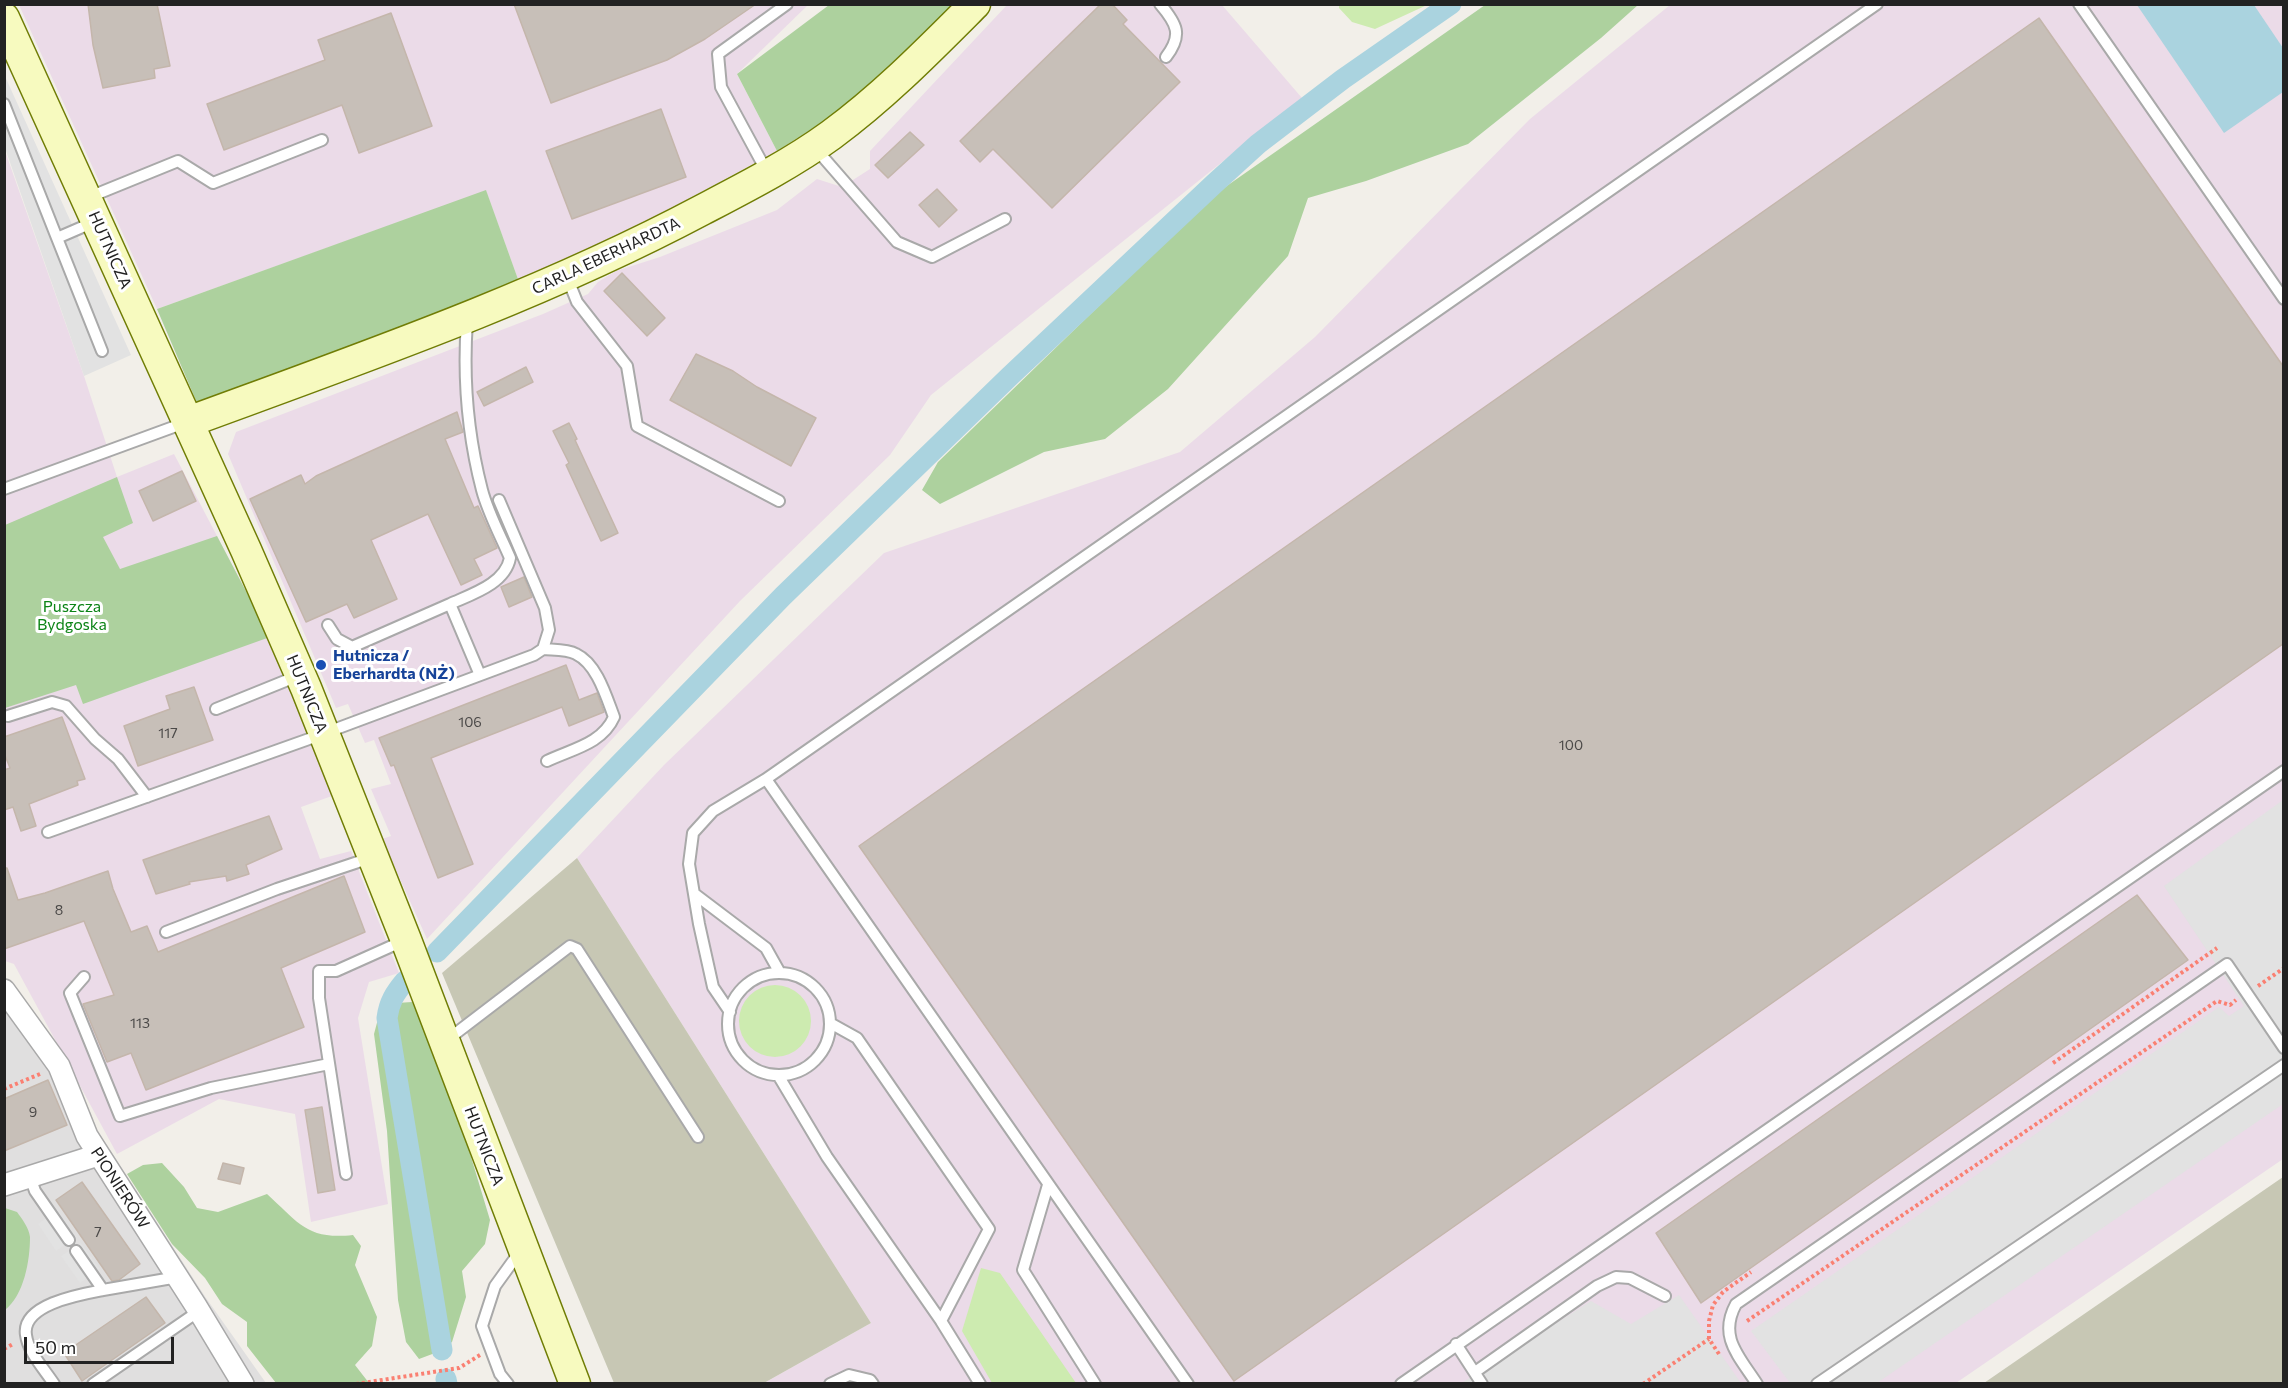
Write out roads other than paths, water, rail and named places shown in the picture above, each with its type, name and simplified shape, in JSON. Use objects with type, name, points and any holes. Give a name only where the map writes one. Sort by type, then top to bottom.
[{"type":"street","name":"CARLA EBERHARDTA","points":[[188,422],[467,316],[567,276],[644,241],[769,174],[814,146],[889,90],[975,4]]},
{"type":"street","name":"HUTNICZA","points":[[4,18],[16,55],[92,209],[300,675],[406,940],[575,1383]]},
{"type":"street","name":"PIONIERÓW","points":[[4,990],[59,1066],[78,1118],[98,1155],[178,1277],[243,1383]]},
{"type":"street","points":[[4,1185],[98,1155]]},
{"type":"lane","points":[[769,174],[721,87],[718,54],[787,4]]},
{"type":"lane","points":[[1160,4],[1170,15],[1176,29],[1175,45],[1166,57]]},
{"type":"lane","points":[[730,1012],[713,987],[689,864],[693,833],[713,811],[766,778],[1877,4]]},
{"type":"lane","points":[[2079,4],[2283,299]]},
{"type":"lane","points":[[4,104],[102,351]]},
{"type":"lane","points":[[57,238],[92,209],[178,161],[213,183],[322,141]]},
{"type":"lane","points":[[814,146],[897,242],[932,257],[1005,219]]},
{"type":"lane","points":[[567,276],[577,302],[627,366],[637,426],[779,501]]},
{"type":"lane","points":[[328,625],[337,639],[352,647],[450,604],[501,577],[508,568],[510,558],[482,492],[469,417],[464,361],[467,316]]},
{"type":"lane","points":[[4,489],[188,422]]},
{"type":"lane","points":[[48,832],[324,734],[534,655],[543,649],[549,630],[545,608],[499,500]]},
{"type":"lane","points":[[450,604],[480,675]]},
{"type":"lane","points":[[543,649],[574,652],[585,659],[602,688],[614,717],[608,729],[597,739],[547,760]]},
{"type":"lane","points":[[216,709],[300,675]]},
{"type":"lane","points":[[8,716],[52,702],[66,706],[95,739],[118,759],[147,797]]},
{"type":"lane","points":[[1401,1383],[2283,771]]},
{"type":"lane","points":[[766,778],[1188,1383]]},
{"type":"lane","points":[[165,932],[277,889],[373,857]]},
{"type":"lane","points":[[696,895],[766,948],[780,973]]},
{"type":"lane","points":[[346,1174],[319,998],[319,971],[336,971],[406,940]]},
{"type":"lane","points":[[445,1042],[570,946],[577,949],[698,1137]]},
{"type":"lane","points":[[1757,1383],[1734,1349],[1727,1330],[1736,1304],[2227,964],[2283,1048]]},
{"type":"lane","points":[[780,973],[797,976],[812,985],[823,998],[830,1014],[830,1031],[825,1048],[814,1062],[801,1071],[785,1075],[769,1074],[753,1068],[741,1058],[732,1044],[728,1029],[730,1012],[736,997],[748,984],[763,976],[780,973]]},
{"type":"lane","points":[[84,977],[70,993],[120,1116],[211,1088],[329,1064]]},
{"type":"lane","points":[[830,1023],[857,1038],[989,1229],[941,1321]]},
{"type":"lane","points":[[1817,1383],[2283,1065]]},
{"type":"lane","points":[[778,1075],[827,1157],[941,1321],[980,1383]]},
{"type":"lane","points":[[30,1177],[35,1191],[69,1240]]},
{"type":"lane","points":[[1048,1185],[1023,1270],[1095,1383]]},
{"type":"lane","points":[[508,1383],[500,1374],[482,1326],[495,1286],[523,1248]]},
{"type":"lane","points":[[75,1251],[103,1290]]},
{"type":"lane","points":[[54,1383],[30,1346],[26,1335],[27,1323],[39,1311],[71,1296],[178,1277]]},
{"type":"lane","points":[[1475,1372],[1597,1286],[1616,1277],[1630,1278],[1665,1296]]},
{"type":"lane","points":[[93,1383],[199,1311]]},
{"type":"lane","points":[[1456,1344],[1482,1383]]},
{"type":"lane","points":[[830,1383],[849,1375],[870,1380],[873,1383]]},
{"type":"water","points":[[2137,5],[2254,5],[2283,48],[2283,92],[2224,133]]},
{"type":"waterway","points":[[437,952],[783,596],[1010,376],[1215,183],[1258,144],[1343,79],[1451,4]]},
{"type":"waterway","points":[[405,981],[393,998],[387,1018],[442,1350]]},
{"type":"waterway","points":[[446,1379],[447,1384]]},
{"type":"place","name":"Hutnicza / Eberhardta (NŻ)","points":[[321,665]]},
{"type":"park label","name":"Puszcza Bydgoska","points":[[72,616]]}]
